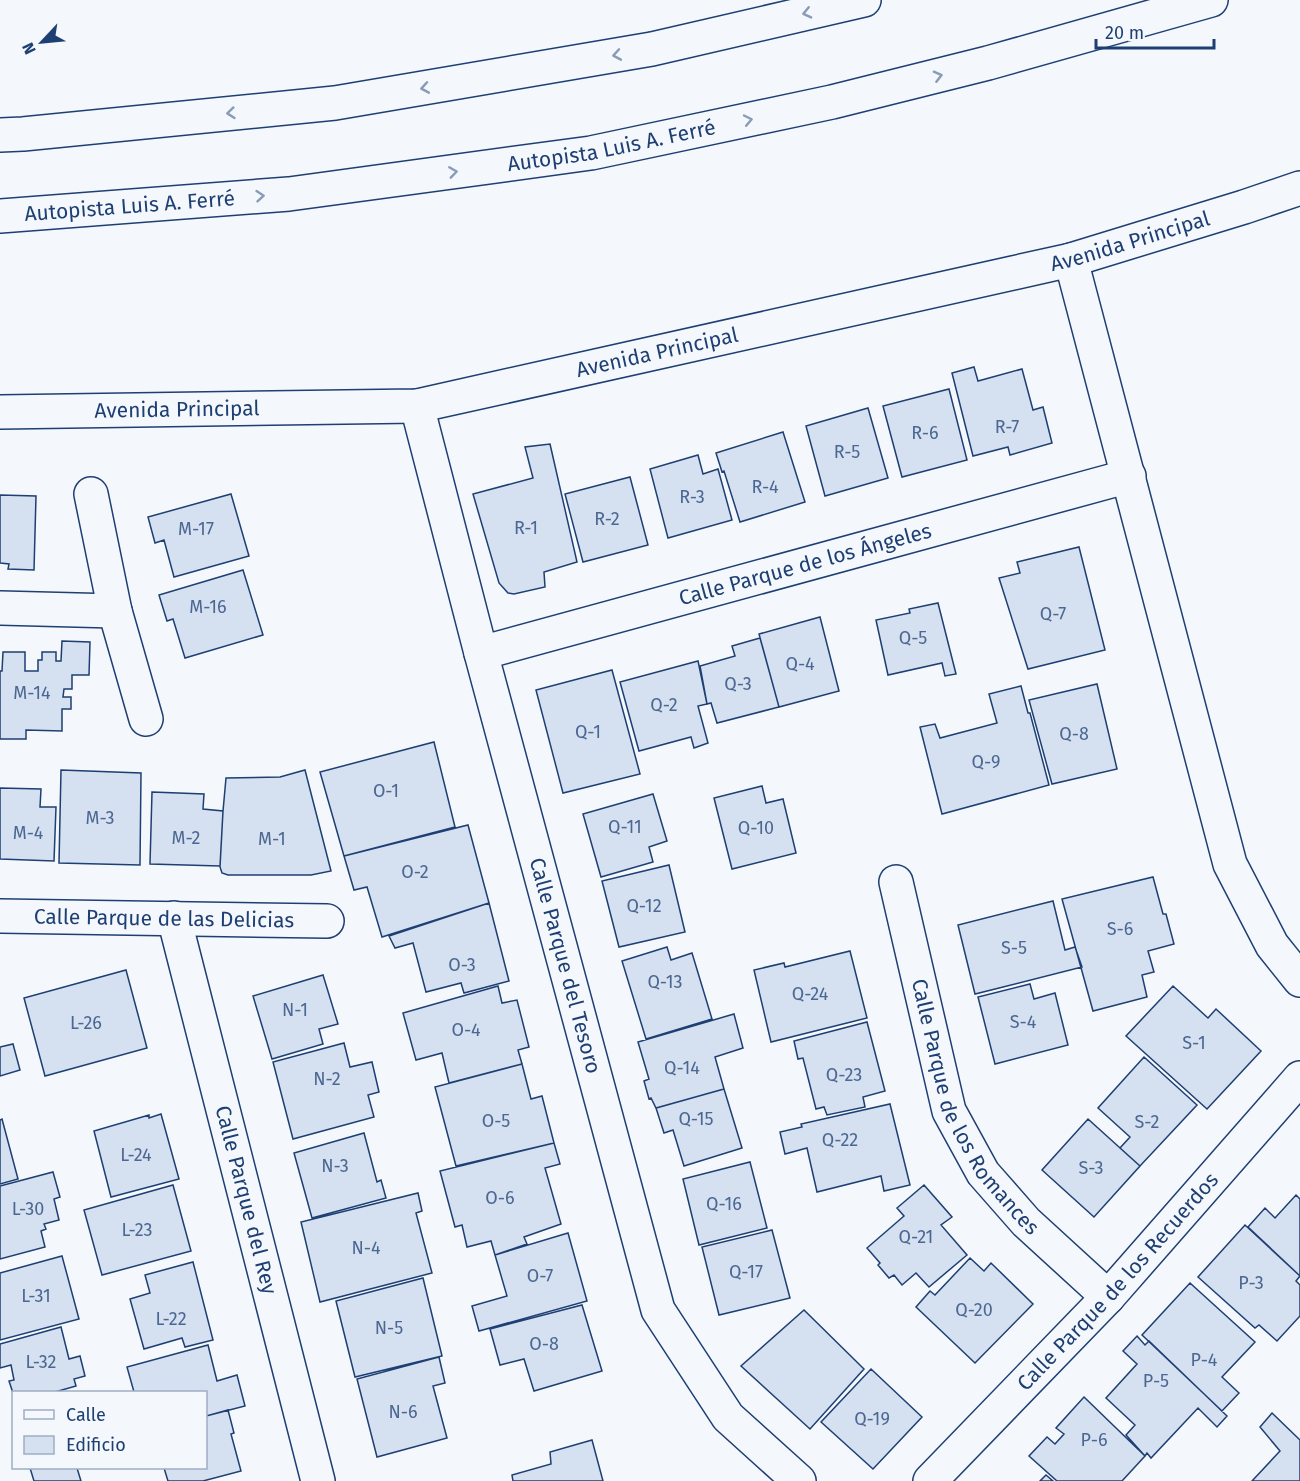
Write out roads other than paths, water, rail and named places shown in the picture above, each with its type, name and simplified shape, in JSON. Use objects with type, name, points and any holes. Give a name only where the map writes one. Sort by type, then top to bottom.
[{"type":"main road","points":[[11,134],[335,103],[652,49],[864,0]]},
{"type":"main road","name":"Autopista Luis A. Ferré","points":[[0,216],[288,194],[591,153],[832,102],[988,63],[1211,0]]},
{"type":"main road","name":"Avenida Principal","points":[[0,412],[417,406],[1071,260],[1300,188]]},
{"type":"main road","points":[[1071,260],[1230,864],[1272,945],[1300,980]]},
{"type":"main road","name":"Calle Parque del Tesoro","points":[[417,406],[657,1310],[728,1417],[799,1481]]},
{"type":"main road","name":"Calle Parque de los Ángeles","points":[[481,653],[1128,476]]},
{"type":"main road","points":[[91,494],[115,611],[146,719]]},
{"type":"main road","points":[[0,608],[115,611]]},
{"type":"main road","name":"Calle Parque de los Romances","points":[[896,882],[949,1112],[983,1173],[1026,1222],[1108,1297]]},
{"type":"main road","name":"Calle Parque de las Delicias","points":[[0,916],[327,921]]},
{"type":"main road","name":"Calle Parque del Rey","points":[[174,918],[318,1481]]},
{"type":"main road","name":"Calle Parque de los Recuerdos","points":[[930,1481],[1108,1297],[1300,1078]]}]
